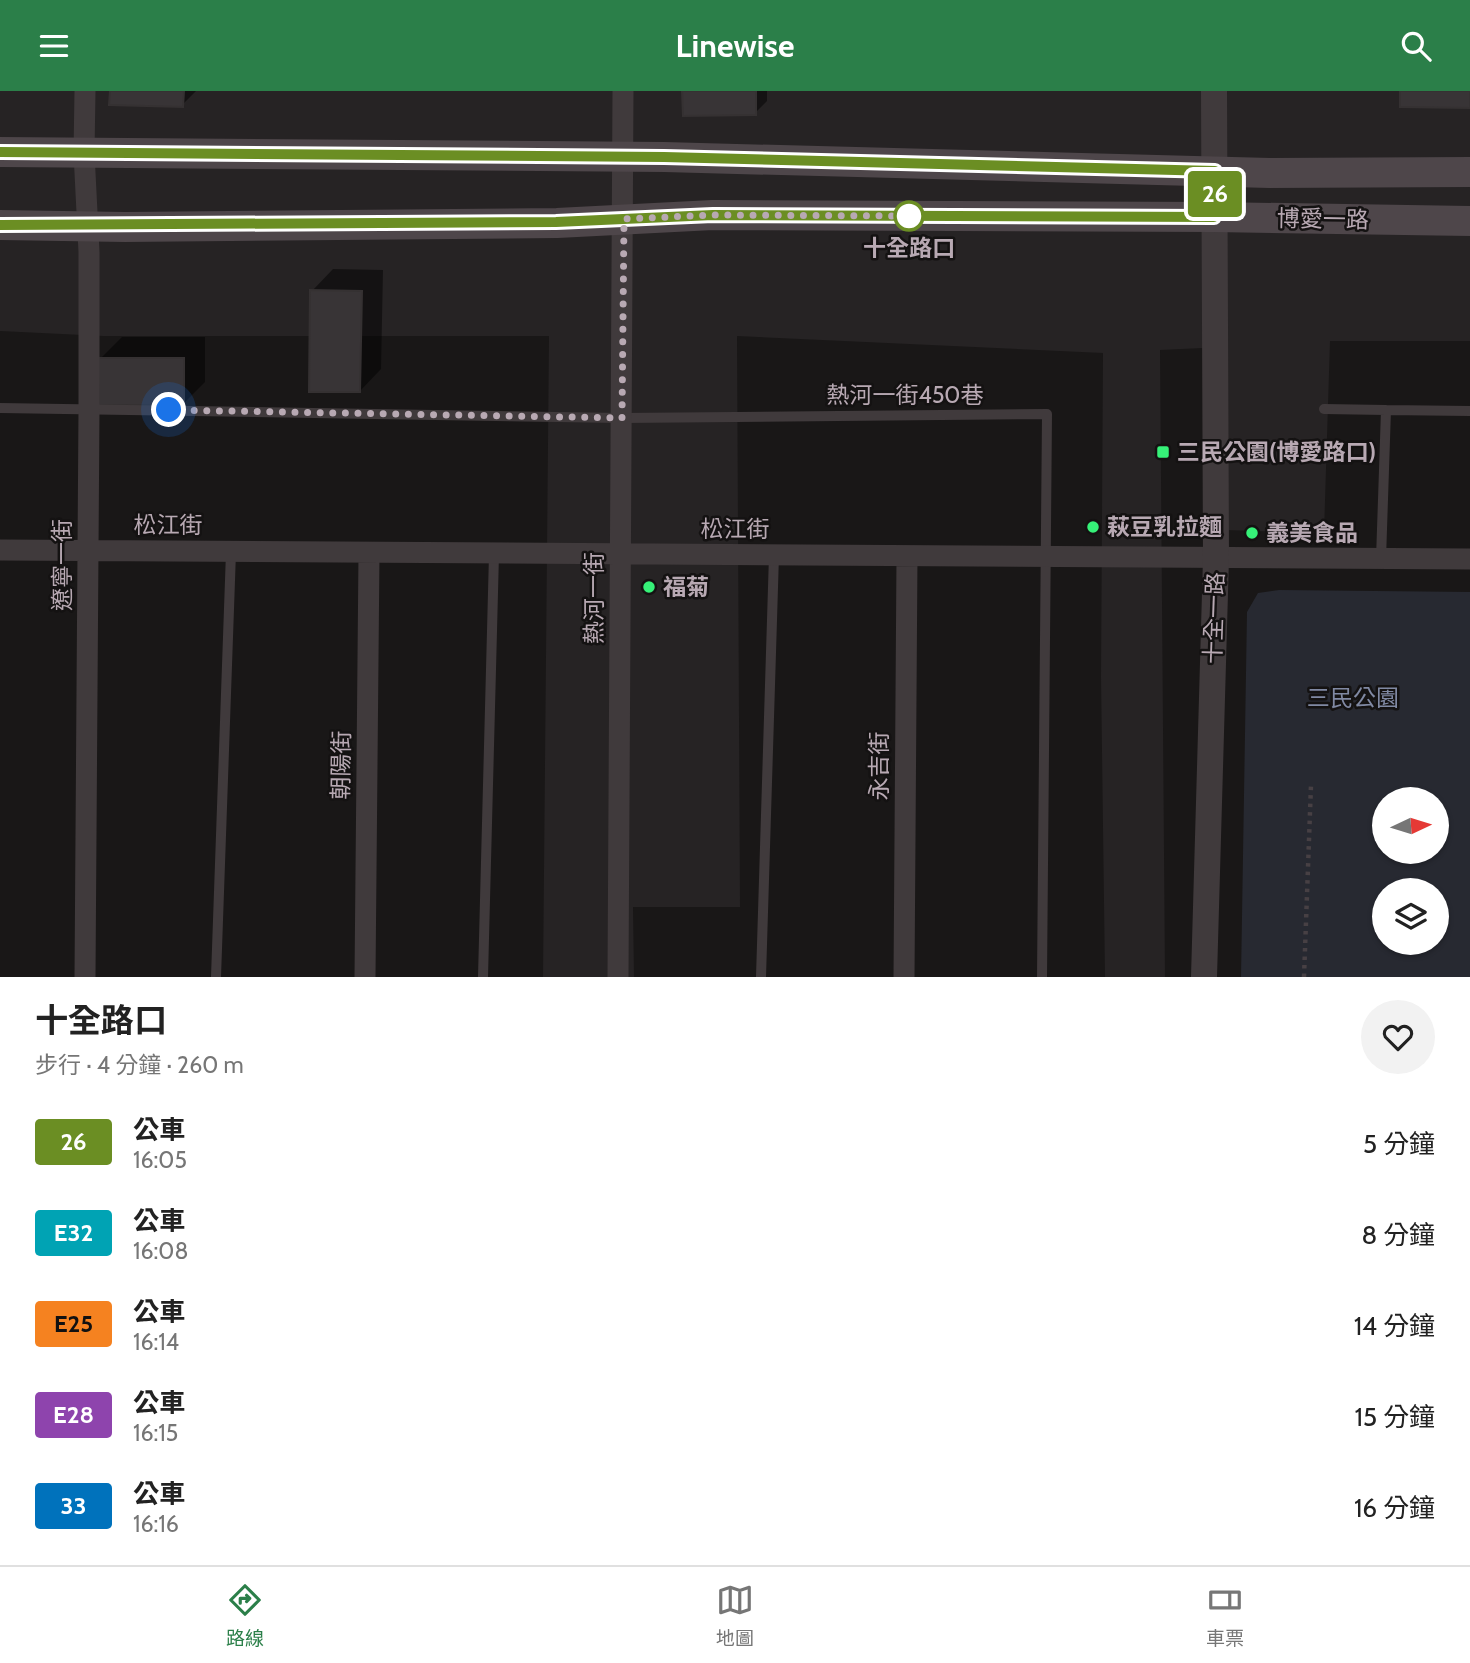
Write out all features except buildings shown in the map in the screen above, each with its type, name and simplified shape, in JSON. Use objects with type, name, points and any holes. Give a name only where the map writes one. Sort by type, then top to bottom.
[{"type":"main road","name":"博愛一路","points":[[0,152],[624,157],[1215,171],[1470,172]]},
{"type":"main road","name":"博愛一路","points":[[0,225],[556,222],[713,215],[1470,221]]},
{"type":"street","name":"遼寧一街","points":[[85,91],[89,408],[85,977]]},
{"type":"street","name":"熱河一街","points":[[618,977],[623,91]]},
{"type":"street","name":"十全一路","points":[[1204,977],[1216,558],[1214,91]]},
{"type":"street","name":"松江街","points":[[0,550],[1470,559]]},
{"type":"street","name":"朝陽街","points":[[365,977],[369,553]]},
{"type":"street","name":"永吉街","points":[[904,977],[907,556]]},
{"type":"lane","points":[[0,408],[622,418]]},
{"type":"lane","points":[[1324,409],[1470,411]]},
{"type":"lane","points":[[1381,559],[1386,410]]},
{"type":"lane","name":"熱河一街450巷","points":[[622,418],[1047,414],[1045,557]]},
{"type":"lane","points":[[216,977],[231,552]]},
{"type":"lane","points":[[483,977],[494,554]]},
{"type":"lane","points":[[761,977],[774,555]]},
{"type":"lane","points":[[1042,977],[1045,557]]},
{"type":"path","points":[[1304,977],[1311,785]]},
{"type":"shaded area","points":[[0,91],[1470,91],[1470,341],[1330,341],[1324,533],[1224,530],[1224,347],[1160,350],[1165,977],[1105,977],[1101,677],[1103,353],[737,336],[740,907],[633,907],[634,977],[543,977],[549,336],[103,336],[0,331]]},
{"type":"green space","name":"三民公園","points":[[1279,590],[1470,592],[1470,977],[1241,977],[1247,612],[1258,593]]},
{"type":"bus line","name":"26","points":[[0,152],[664,157],[1215,171],[1214,217],[713,215],[556,222],[0,225]]},
{"type":"place","name":"十全路口","points":[[909,216]]},
{"type":"place","name":"三民公園(博愛路口)","points":[[1163,452]]},
{"type":"place","name":"萩豆乳拉麵","points":[[1093,527]]},
{"type":"place","name":"義美食品","points":[[1252,533]]},
{"type":"place","name":"福菊","points":[[649,587]]},
{"type":"route","points":[[169,410],[622,418],[624,219],[713,215],[909,216]]}]
